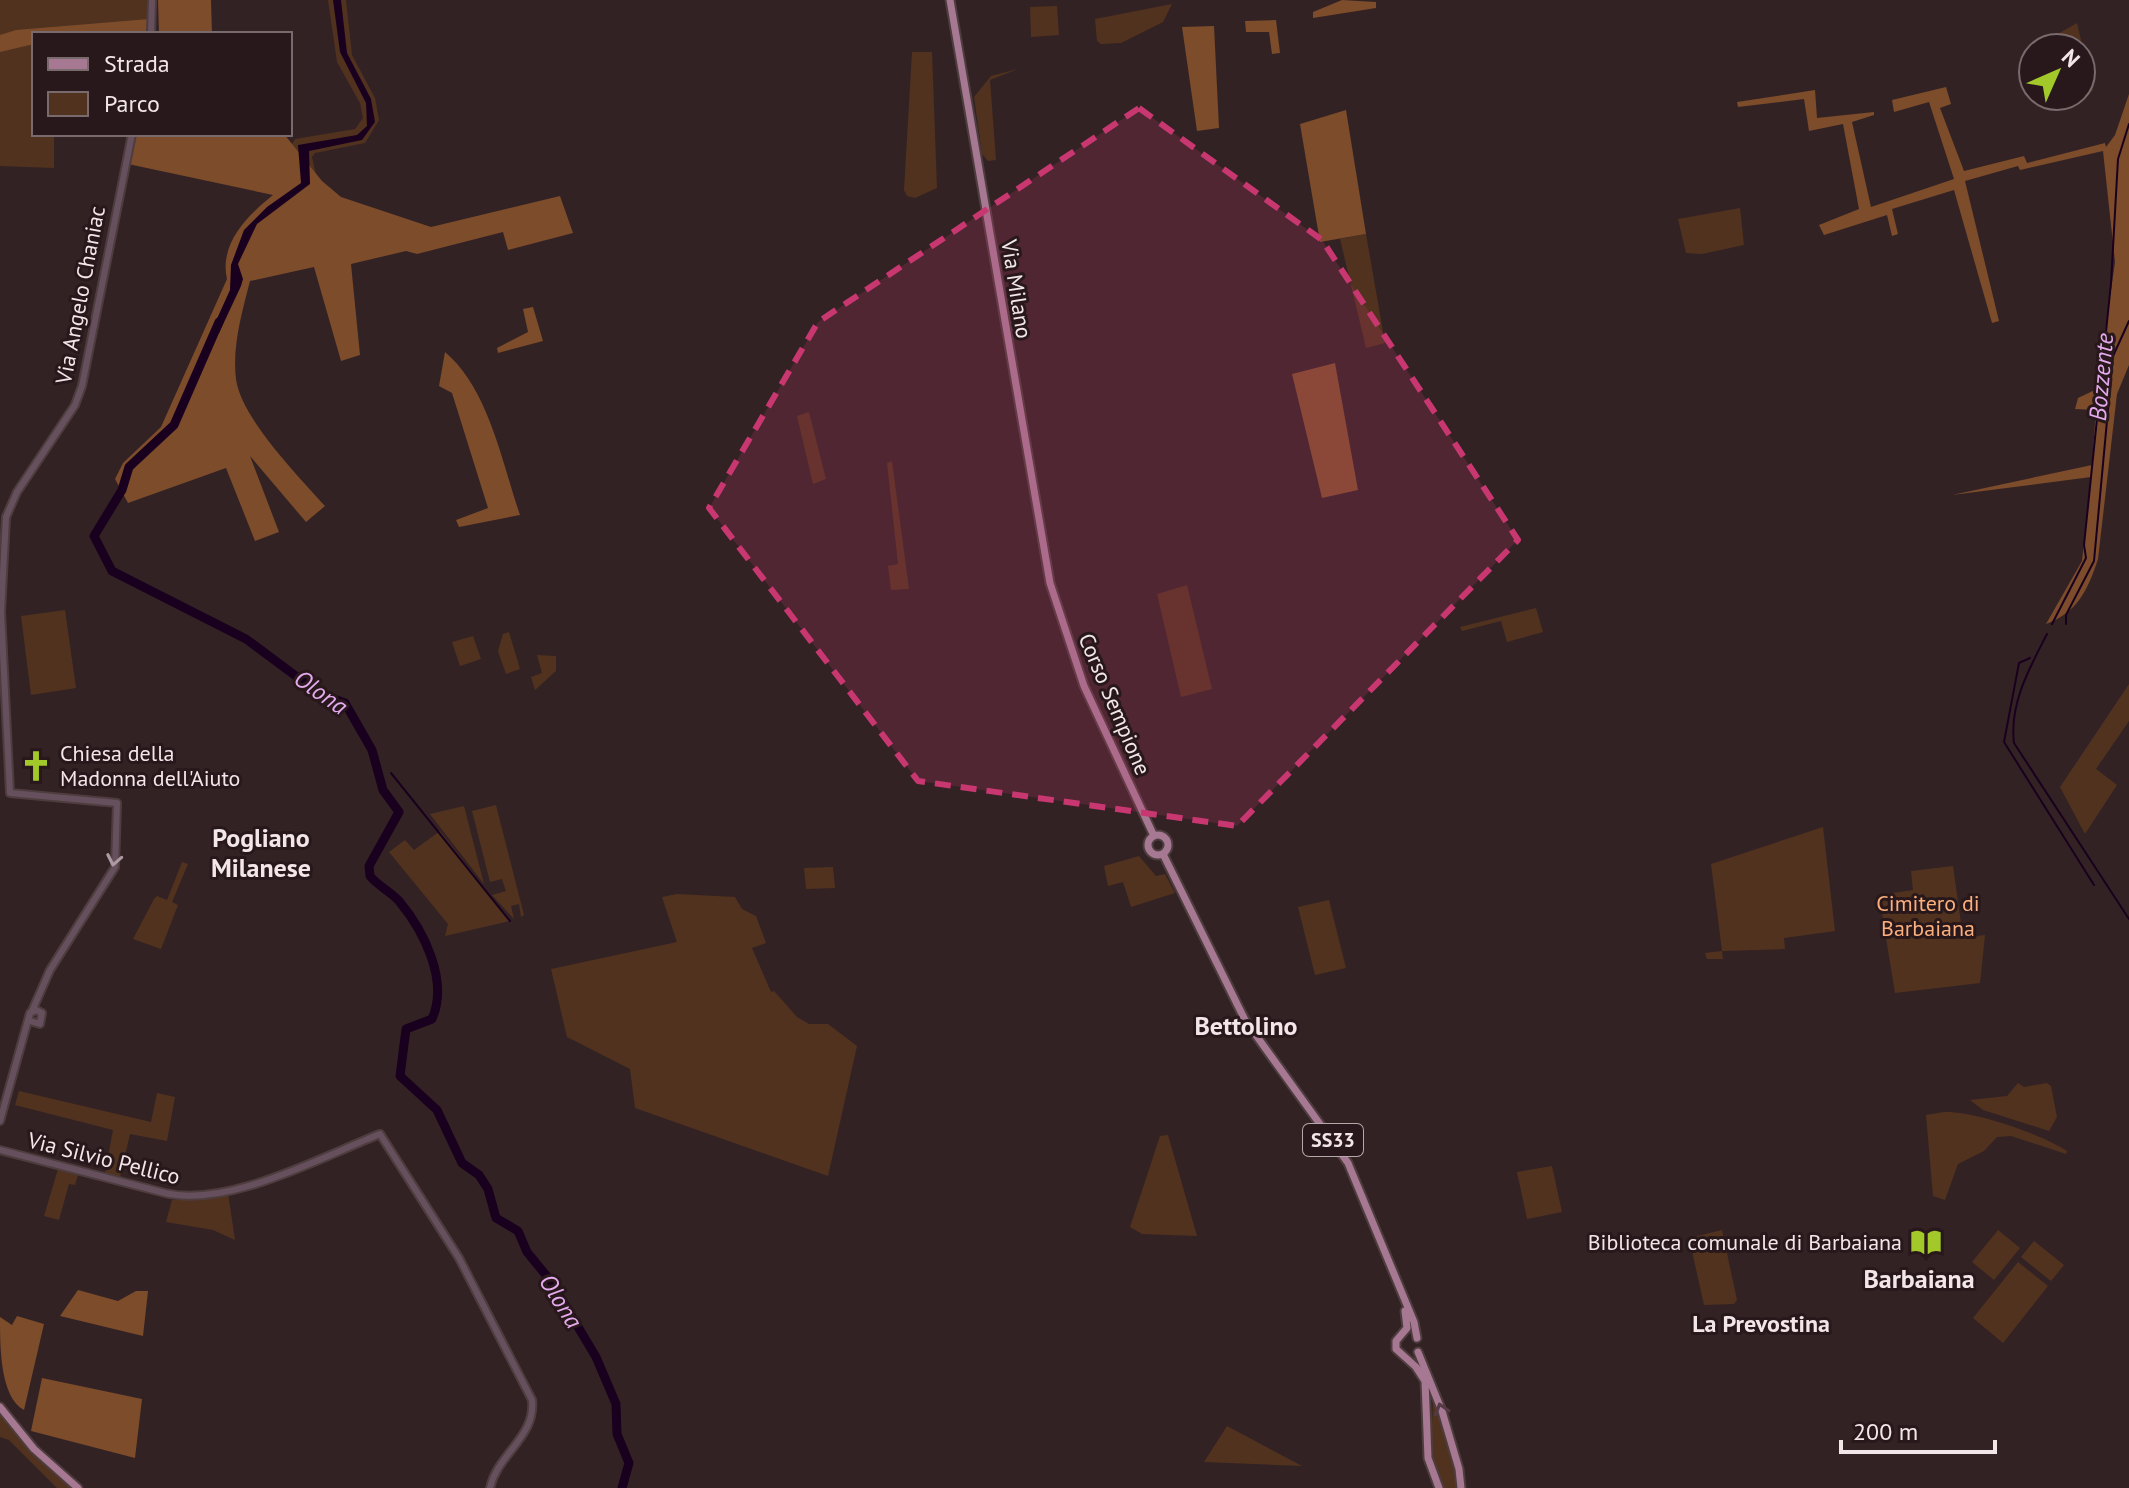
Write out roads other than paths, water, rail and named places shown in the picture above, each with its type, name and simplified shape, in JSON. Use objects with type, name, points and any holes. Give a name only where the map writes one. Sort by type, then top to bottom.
[{"type":"main road","name":"Via Milano","points":[[950,0],[1050,583]]},
{"type":"main road","name":"Corso Sempione","points":[[1050,583],[1084,686],[1154,836]]},
{"type":"main road","points":[[1154,836],[1162,836],[1168,841],[1163,854],[1150,850],[1149,842],[1154,836]]},
{"type":"main road","name":"SS33","points":[[1163,854],[1245,1020],[1348,1163],[1396,1282]]},
{"type":"main road","points":[[1396,1282],[1407,1322],[1403,1335],[1395,1345],[1419,1371],[1426,1386],[1427,1471],[1436,1488]]},
{"type":"main road","points":[[1396,1282],[1417,1338],[1418,1352],[1435,1391],[1463,1488]]},
{"type":"main road","points":[[1403,1335],[1417,1338]]},
{"type":"main road","points":[[1404,1358],[1418,1352]]},
{"type":"main road","points":[[0,1407],[34,1449],[78,1488]]},
{"type":"street","points":[[151,32],[152,0]]},
{"type":"street","name":"Via Angelo Chaniac","points":[[39,995],[50,970],[115,867],[117,803],[10,793],[1,612],[6,517],[17,492],[75,405],[82,386],[132,136]]},
{"type":"street","points":[[0,1121],[39,995]]},
{"type":"street","points":[[32,1022],[43,1020],[39,995]]},
{"type":"street","points":[[32,1011],[42,1012]]},
{"type":"street","name":"Via Silvio Pellico","points":[[0,1150],[191,1197],[262,1180],[380,1134],[459,1258],[532,1400],[533,1414],[529,1429],[501,1460],[490,1488]]},
{"type":"waterway","name":"Bozzente","points":[[2052,624],[2086,558],[2084,545],[2111,283],[2118,159],[2129,124]]},
{"type":"waterway","points":[[2066,624],[2066,615],[2094,561],[2113,356],[2129,321]]},
{"type":"waterway","name":"Olona","points":[[219,322],[174,425],[129,467],[122,490],[94,536],[112,571],[246,639],[320,694],[345,703],[372,750],[383,790],[399,812],[369,866],[370,876],[399,901],[417,927],[431,957],[438,989],[432,1019],[406,1029],[400,1076],[437,1110],[462,1163],[479,1175],[488,1189],[496,1218],[518,1231],[527,1252],[550,1280],[596,1357],[616,1404],[617,1434],[629,1463],[622,1488]]},
{"type":"waterway","name":"Bozzente","points":[[2047,634],[2018,700],[2014,743],[2129,919]]},
{"type":"waterway","name":"Bozzente","points":[[2030,658],[2019,663],[2004,742],[2094,885]]},
{"type":"waterway","points":[[391,773],[510,921]]},
{"type":"place","name":"Chiesa della Madonna dell'Aiuto","points":[[36,766]]},
{"type":"place","name":"Biblioteca comunale di Barbaiana","points":[[1926,1242]]},
{"type":"district","name":"Pogliano Milanese","points":[[261,852]]},
{"type":"district","name":"Bettolino","points":[[1246,1025]]},
{"type":"district","name":"Barbaiana","points":[[1919,1278]]},
{"type":"district","name":"La Prevostina","points":[[1761,1323]]},
{"type":"park label","name":"Cimitero di Barbaiana","points":[[1928,916]]}]
